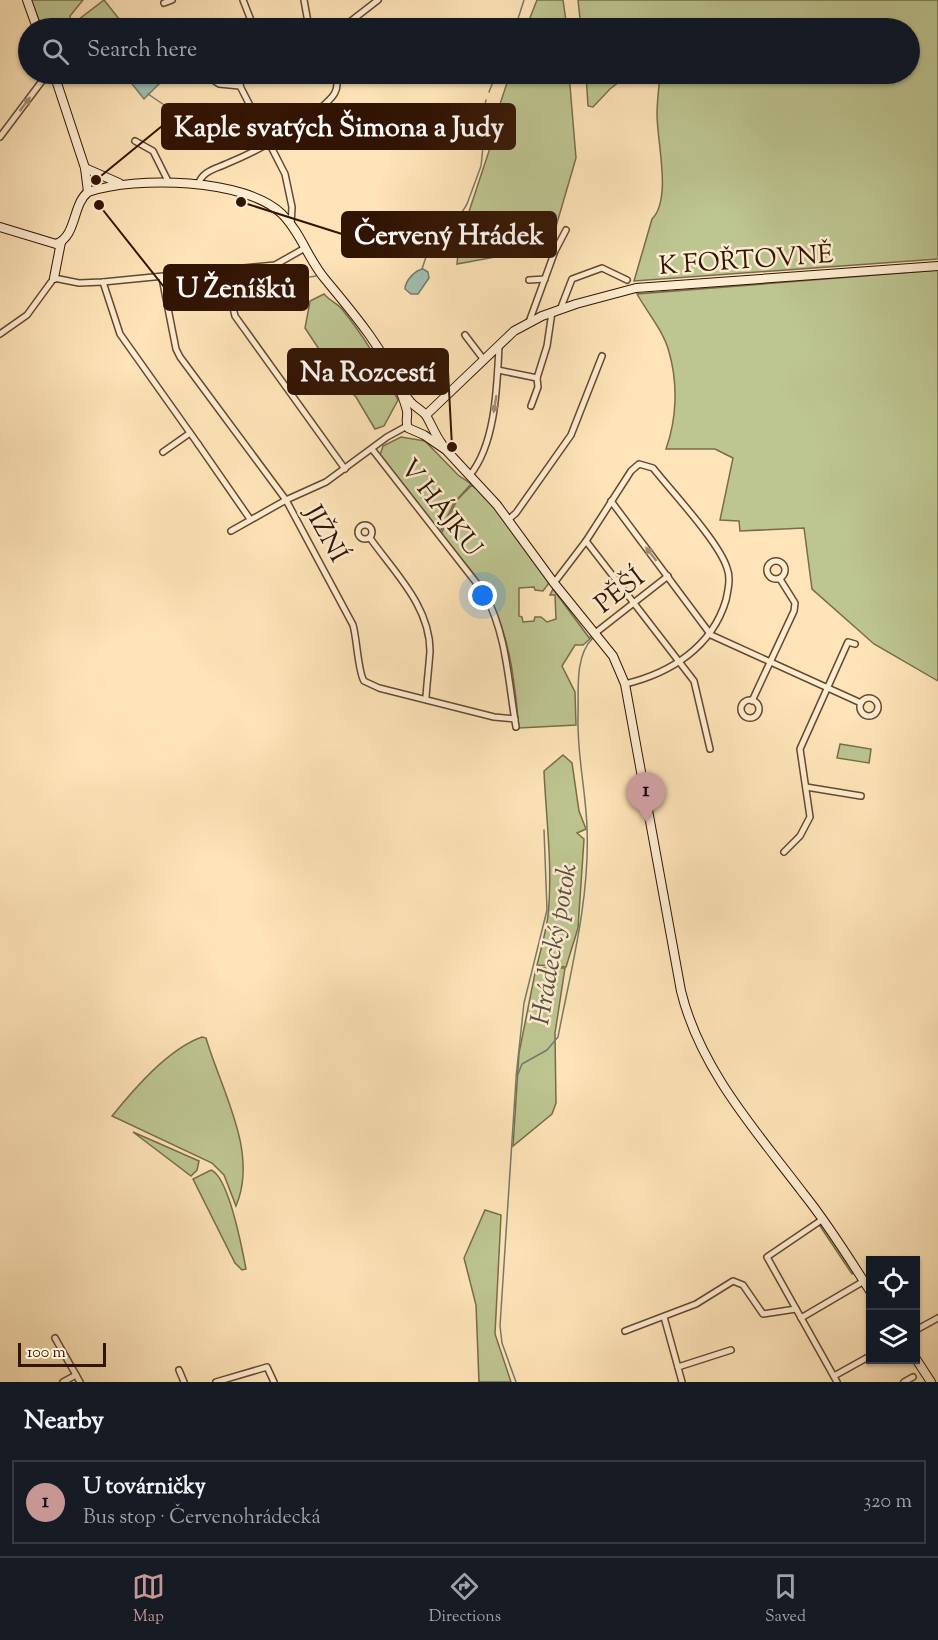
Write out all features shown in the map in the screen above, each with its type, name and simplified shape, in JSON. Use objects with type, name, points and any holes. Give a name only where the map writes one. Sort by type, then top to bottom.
[{"type":"street","points":[[27,0],[34,18]]},
{"type":"street","points":[[164,3],[172,0]]},
{"type":"street","points":[[243,0],[250,18]]},
{"type":"street","points":[[304,0],[307,18]]},
{"type":"street","points":[[355,18],[378,0]]},
{"type":"street","points":[[0,137],[40,84]]},
{"type":"street","points":[[57,84],[85,168],[88,192]]},
{"type":"street","points":[[219,84],[240,87]]},
{"type":"street","points":[[240,84],[279,159],[287,182],[291,225]]},
{"type":"street","points":[[198,185],[206,173],[270,144],[290,132],[333,98],[336,84]]},
{"type":"street","points":[[135,141],[153,151],[168,181]]},
{"type":"street","points":[[85,168],[120,184]]},
{"type":"street","points":[[0,333],[27,315],[54,278],[61,242],[68,235],[82,198],[88,192],[120,184],[168,181],[198,185],[258,199],[277,210],[291,225],[317,270],[371,338],[398,385],[417,411],[427,420],[446,450],[509,519],[554,583],[617,662],[625,684],[673,954],[688,1017],[701,1045],[736,1104],[823,1219],[866,1284]]},
{"type":"street","points":[[0,227],[48,244],[61,242]]},
{"type":"street","points":[[529,322],[566,230]]},
{"type":"street","points":[[54,278],[79,283],[103,282],[162,278],[275,265],[305,248]]},
{"type":"street","name":"K FOŘTOVNĚ","points":[[427,420],[514,331],[556,311],[636,288],[938,266]]},
{"type":"street","name":"K FOŘTOVNĚ","points":[[556,311],[572,279],[602,268],[627,280]]},
{"type":"street","points":[[224,270],[235,316],[345,469]]},
{"type":"street","name":"JIŽNÍ","points":[[162,278],[176,349],[180,357],[286,500],[353,625],[364,681],[379,688],[494,717],[515,719]]},
{"type":"street","points":[[529,280],[545,279]]},
{"type":"street","points":[[103,282],[120,334],[250,519]]},
{"type":"street","points":[[531,406],[538,387],[537,378],[556,311]]},
{"type":"street","points":[[465,335],[484,360]]},
{"type":"street","points":[[470,475],[477,465],[496,404],[499,346]]},
{"type":"street","points":[[509,519],[516,513],[571,435],[602,356]]},
{"type":"street","points":[[498,370],[537,378]]},
{"type":"street","points":[[398,385],[407,416],[407,426],[412,432],[419,433],[446,450]]},
{"type":"street","points":[[407,416],[417,411]]},
{"type":"street","points":[[419,433],[427,420]]},
{"type":"street","points":[[231,531],[286,500],[326,482],[407,426]]},
{"type":"street","points":[[163,452],[190,433]]},
{"type":"street","name":"V HÁJKU","points":[[372,449],[484,594],[494,612],[508,667],[516,727]]},
{"type":"street","points":[[554,583],[586,541],[634,466],[650,465],[720,554],[729,578],[724,604],[711,634],[659,674],[625,684]]},
{"type":"street","points":[[611,501],[711,634],[861,703]]},
{"type":"street","points":[[370,538],[407,588],[422,614],[430,650],[426,698]]},
{"type":"street","points":[[586,541],[696,685],[710,749]]},
{"type":"street","name":"PĚŠÍ","points":[[594,634],[668,576]]},
{"type":"street","points":[[752,701],[795,603],[780,579]]},
{"type":"street","points":[[784,852],[800,836],[809,819],[799,752],[848,642],[855,644]]},
{"type":"street","points":[[806,787],[861,796]]},
{"type":"street","points":[[823,1219],[767,1257],[835,1379],[866,1359]]},
{"type":"street","points":[[625,1331],[696,1304],[733,1281],[738,1281],[743,1285],[763,1314],[796,1309]]},
{"type":"street","points":[[801,1318],[864,1281]]},
{"type":"street","points":[[664,1317],[682,1382]]},
{"type":"street","points":[[920,1327],[938,1318]]},
{"type":"street","points":[[55,1338],[80,1382]]},
{"type":"street","points":[[678,1367],[731,1350]]},
{"type":"street","points":[[918,1364],[931,1382]]},
{"type":"street","points":[[216,1382],[267,1367],[274,1382]]},
{"type":"street","points":[[179,1370],[184,1382]]},
{"type":"street","points":[[63,1382],[76,1375]]},
{"type":"street","points":[[904,1382],[913,1377]]},
{"type":"green space","points":[[31,0],[83,0],[70,18],[38,18]]},
{"type":"green space","points":[[104,0],[118,18],[81,18]]},
{"type":"green space","points":[[537,0],[563,0],[566,18],[530,18]]},
{"type":"green space","points":[[578,0],[938,0],[938,259],[634,281],[652,219],[658,210],[661,198],[662,170],[657,115],[659,84],[920,84],[920,18],[580,18]]},
{"type":"green space","points":[[507,84],[570,84],[576,158],[550,247],[457,264],[459,242],[491,145],[490,134]]},
{"type":"green space","points":[[587,84],[616,84],[593,107],[588,106]]},
{"type":"green space","points":[[938,270],[938,681],[874,644],[812,589],[804,528],[740,531],[739,521],[720,520],[733,458],[715,449],[666,449],[675,400],[672,364],[663,337],[637,294]]},
{"type":"green space","points":[[324,294],[341,308],[358,330],[398,400],[384,426],[375,429],[356,397],[342,384],[305,328],[310,301]]},
{"type":"green space","points":[[401,437],[425,441],[458,475],[471,484],[454,503],[440,532],[380,455],[383,446]]},
{"type":"green space","points":[[472,485],[477,487],[515,532],[549,583],[543,591],[535,590],[534,587],[519,588],[519,616],[522,617],[523,622],[534,621],[535,617],[541,617],[547,622],[556,619],[555,595],[550,595],[553,589],[590,639],[583,645],[575,645],[562,666],[575,692],[576,725],[519,728],[511,665],[504,634],[493,605],[469,568],[441,534],[457,500]]},
{"type":"green space","points":[[840,744],[871,749],[869,763],[837,758]]},
{"type":"green space","points":[[563,755],[572,763],[579,811],[586,829],[577,833],[584,839],[578,928],[566,967],[537,965],[546,928],[549,897],[544,771]]},
{"type":"green space","points":[[536,968],[565,968],[555,1033],[556,1103],[552,1114],[513,1146],[519,1053]]},
{"type":"green space","points":[[202,1037],[206,1038],[241,1143],[242,1185],[236,1206],[224,1175],[212,1163],[112,1116],[141,1082],[164,1060]]},
{"type":"green space","points":[[133,1132],[199,1161],[197,1170],[191,1176]]},
{"type":"green space","points":[[211,1170],[218,1175],[229,1199],[246,1269],[242,1270],[235,1263],[193,1179]]},
{"type":"green space","points":[[485,1210],[501,1215],[495,1334],[511,1382],[479,1382],[476,1305],[464,1258]]},
{"type":"green space","points":[[820,1226],[823,1226],[855,1272],[852,1274]]},
{"type":"shaded area","points":[[132,84],[159,84],[144,99]]},
{"type":"shaded area","points":[[423,269],[428,272],[429,278],[418,294],[411,294],[405,289],[407,283],[414,274]]},
{"type":"waterway","points":[[518,18],[524,0]]},
{"type":"waterway","points":[[489,92],[492,84]]},
{"type":"waterway","name":"Hrádecký potok","points":[[148,94],[173,111]]},
{"type":"waterway","points":[[482,118],[486,100]]},
{"type":"waterway","points":[[422,269],[433,236],[461,214],[467,204],[481,166],[483,147]]},
{"type":"waterway","points":[[273,270],[287,279],[316,276]]},
{"type":"waterway","name":"Hrádecký potok","points":[[516,1382],[502,1343],[500,1326],[516,1079],[522,1064],[547,1050],[558,1037],[583,907],[587,855],[586,814],[578,732],[578,687],[582,656],[592,639],[590,637]]},
{"type":"waterway","points":[[516,1077],[524,1003],[547,910],[544,830]]},
{"type":"place","name":"Kaple svatých Šimona a Judy","points":[[96,180]]},
{"type":"place","name":"Červený Hrádek","points":[[241,202]]},
{"type":"place","name":"U Ženíšků","points":[[99,205]]},
{"type":"place","name":"Na Rozcestí","points":[[452,447]]},
{"type":"place","name":"U továrničky","points":[[646,822]]}]
